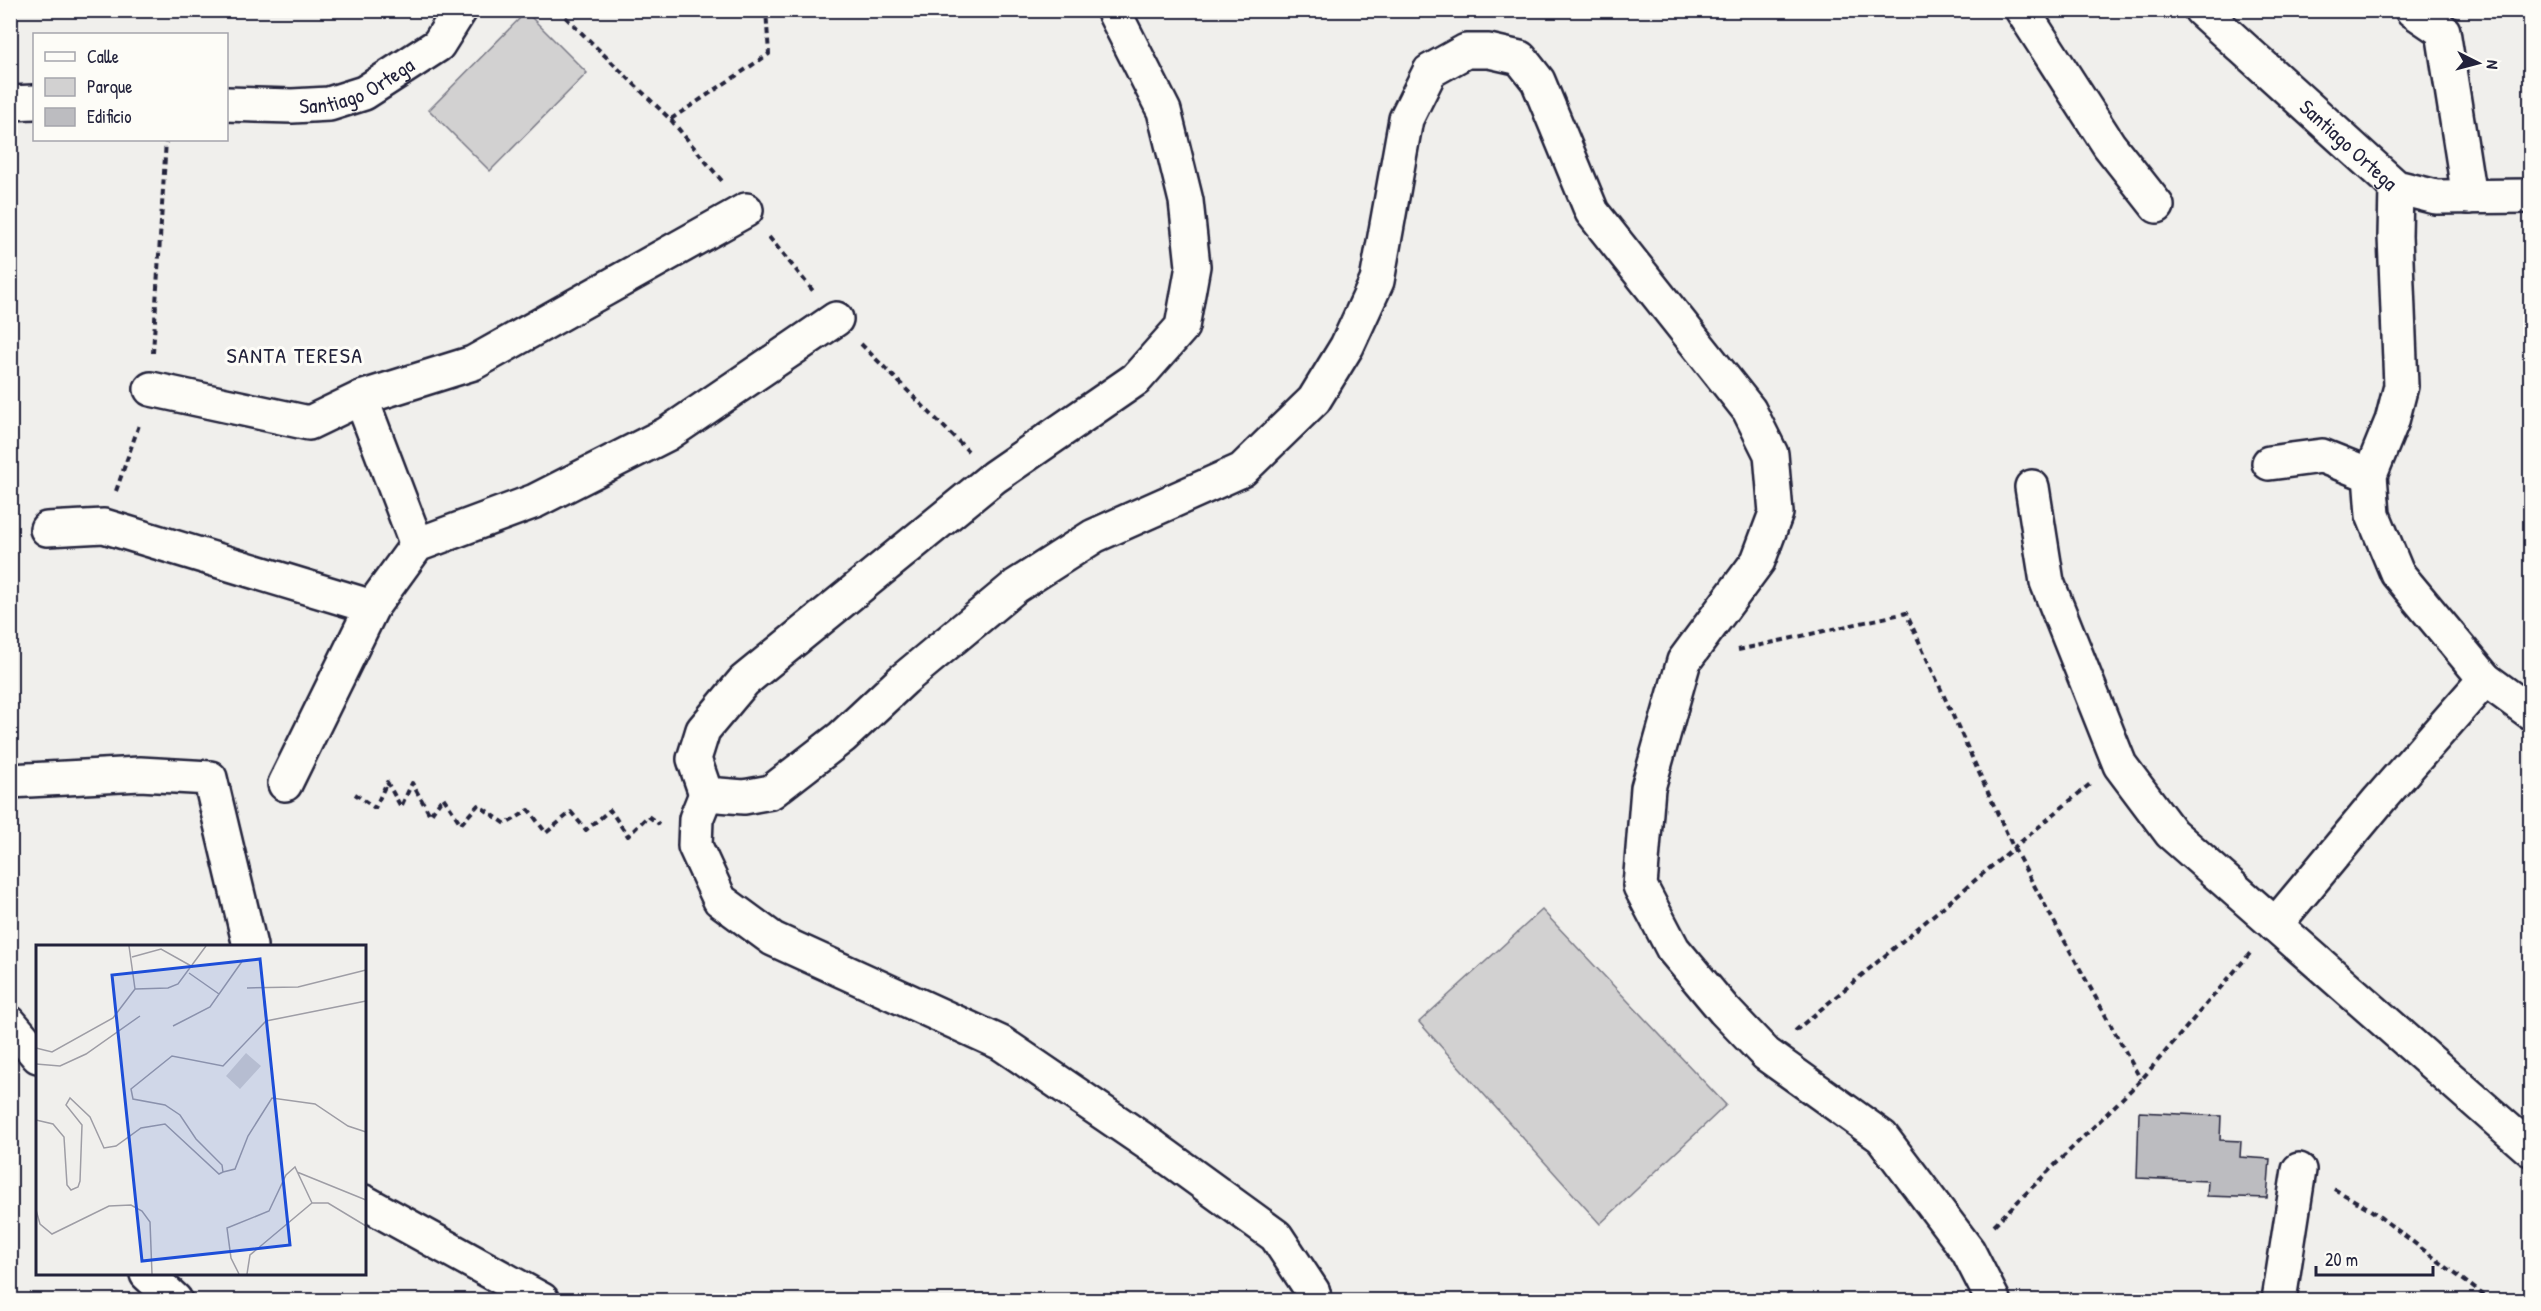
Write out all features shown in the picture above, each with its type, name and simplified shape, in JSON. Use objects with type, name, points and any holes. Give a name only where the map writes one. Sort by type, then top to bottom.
[{"type":"street","name":"Santiago Ortega","points":[[228,104],[292,106],[329,104],[364,93],[438,45],[460,10]]},
{"type":"street","points":[[1113,10],[1164,111],[1186,201],[1193,266],[1182,327],[1136,379],[994,477],[744,681],[703,730],[694,759],[706,794],[696,819],[695,846],[720,900],[773,939],[1001,1043],[1155,1148],[1276,1236],[1313,1292],[1314,1300]]},
{"type":"street","points":[[2022,10],[2109,145],[2157,206]]},
{"type":"street","name":"Santiago Ortega","points":[[2201,10],[2396,188],[2436,197],[2530,196]]},
{"type":"street","points":[[2412,10],[2443,31],[2469,197]]},
{"type":"street","points":[[706,794],[744,797],[771,792],[842,736],[904,679],[1016,586],[1094,536],[1242,470],[1314,400],[1347,346],[1377,281],[1406,119],[1430,71],[1466,51],[1489,51],[1520,58],[1538,81],[1592,212],[1749,410],[1771,454],[1776,513],[1758,561],[1684,662],[1648,788],[1640,886],[1673,949],[1724,1010],[1766,1054],[1882,1137],[1968,1251],[1994,1300]]},
{"type":"street","points":[[10,103],[33,102]]},
{"type":"street","points":[[2396,188],[2395,236],[2401,386],[2392,421],[2370,475],[2373,515],[2397,573],[2485,679],[2530,712]]},
{"type":"street","points":[[151,390],[309,423],[361,398],[473,363],[746,210]]},
{"type":"street","points":[[285,784],[372,607],[417,545],[535,501],[667,434],[836,319]]},
{"type":"street","points":[[361,398],[417,545]]},
{"type":"street","points":[[2269,463],[2322,456],[2370,475]]},
{"type":"street","points":[[2032,487],[2047,582],[2120,765],[2171,833],[2530,1149]]},
{"type":"street","points":[[47,529],[105,526],[372,607]]},
{"type":"street","points":[[2275,925],[2379,800],[2485,679]]},
{"type":"street","points":[[10,781],[140,774],[210,778],[250,945]]},
{"type":"street","points":[[10,1023],[36,1054]]},
{"type":"street","points":[[2279,1300],[2299,1170]]},
{"type":"street","points":[[366,1203],[542,1300]]},
{"type":"street","points":[[148,1275],[176,1300]]},
{"type":"path","points":[[558,10],[671,120],[836,319],[994,477]]},
{"type":"path","points":[[671,120],[769,54],[766,10]]},
{"type":"path","points":[[105,526],[151,390],[166,141]]},
{"type":"path","points":[[1684,662],[1906,613],[2013,847],[2141,1080]]},
{"type":"path","points":[[1766,1054],[2078,791],[2120,765]]},
{"type":"path","points":[[356,794],[375,808],[387,782],[401,807],[412,783],[430,815],[444,797],[461,824],[478,805],[506,824],[529,810],[546,833],[571,812],[585,830],[610,810],[628,836],[648,816],[695,846]]},
{"type":"path","points":[[1968,1251],[2064,1159],[2141,1080],[2275,925]]},
{"type":"path","points":[[2299,1170],[2368,1208],[2490,1300]]},
{"type":"green space","points":[[526,12],[587,73],[490,171],[429,110]]},
{"type":"green space","points":[[1542,910],[1726,1105],[1600,1224],[1419,1022]]},
{"type":"building","points":[[2139,1112],[2221,1116],[2220,1140],[2241,1141],[2240,1157],[2270,1159],[2267,1198],[2207,1196],[2208,1181],[2137,1178]]},
{"type":"district","name":"SANTA TERESA","points":[[295,355]]}]
